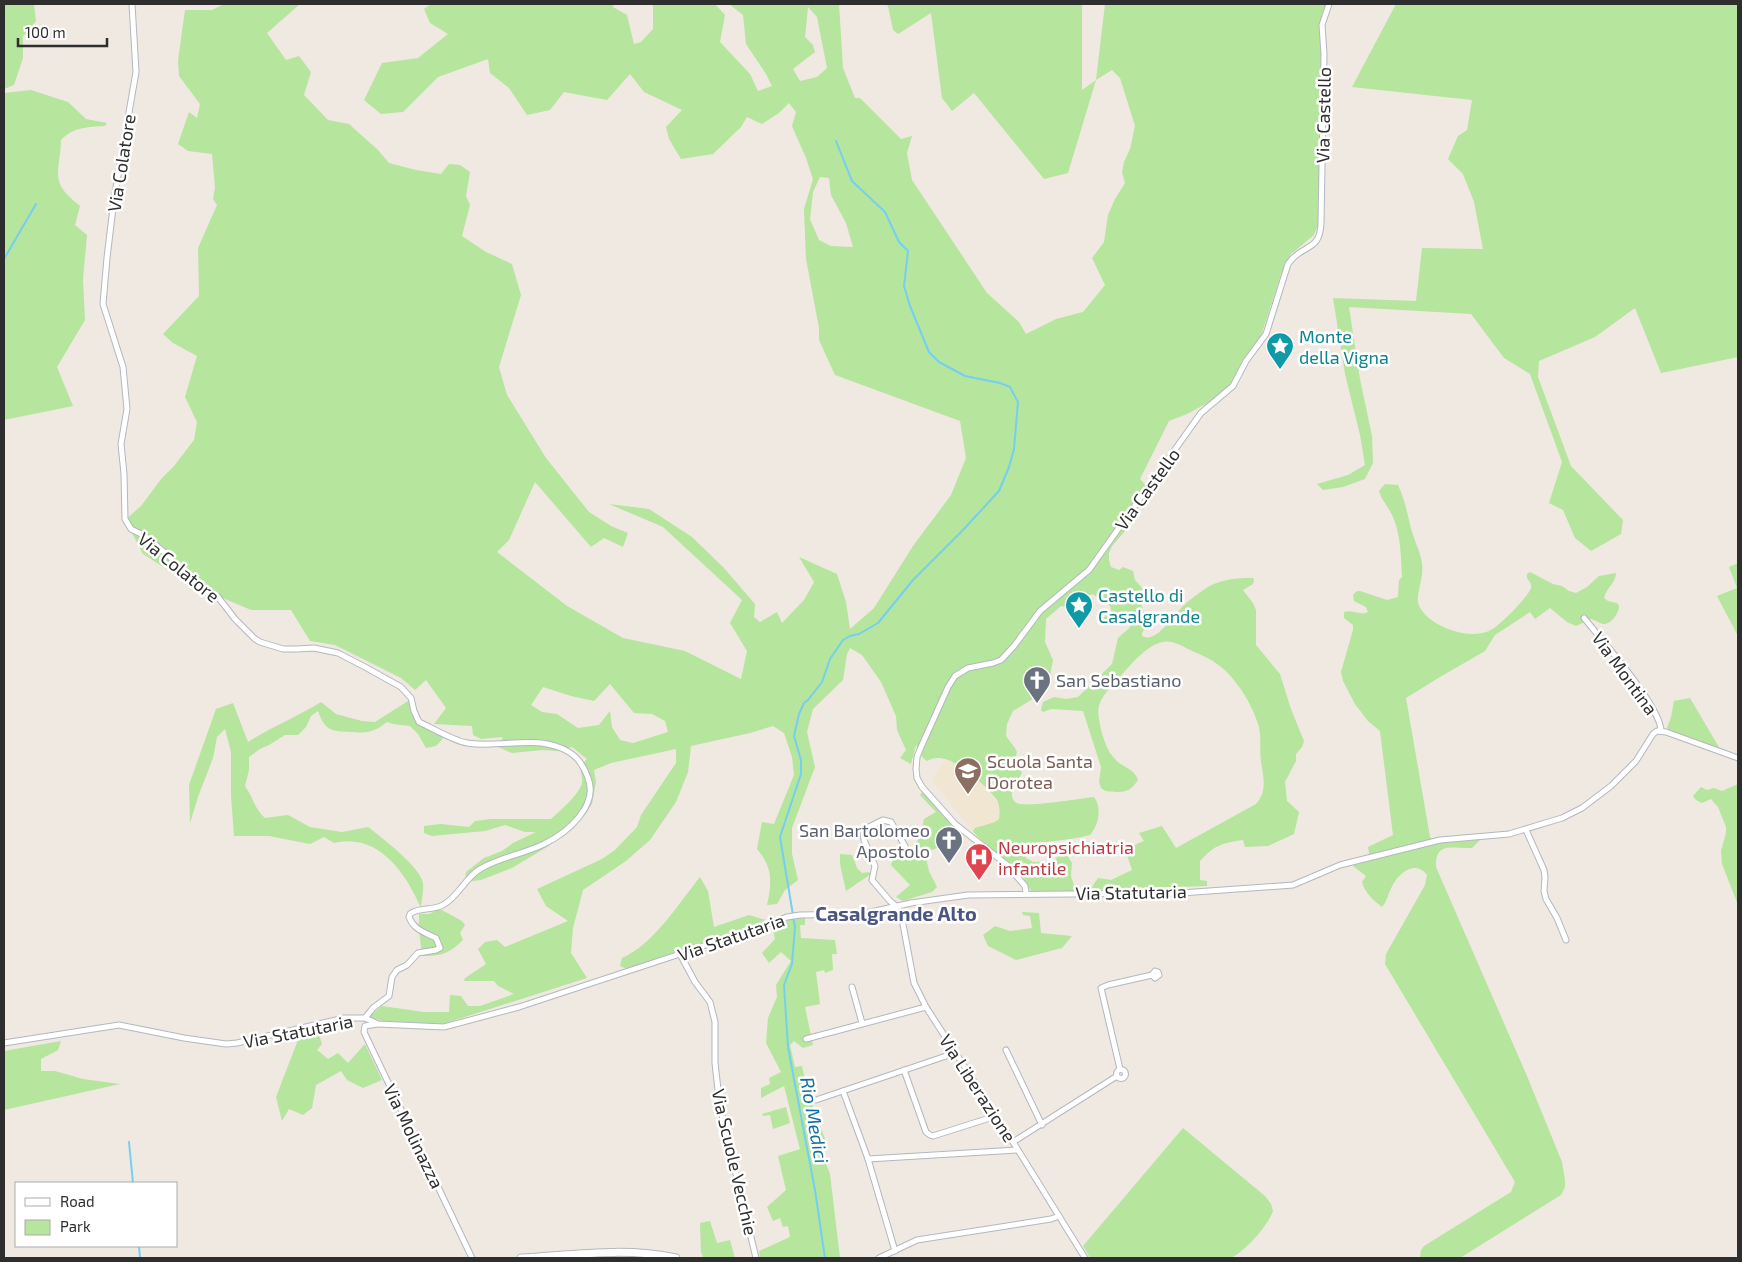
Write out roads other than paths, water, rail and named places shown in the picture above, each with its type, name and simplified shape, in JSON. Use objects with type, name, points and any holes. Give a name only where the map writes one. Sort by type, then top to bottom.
[{"type":"main road","points":[[521,1258],[620,1252],[642,1252],[676,1258]]},
{"type":"street","name":"Via Colatore","points":[[132,4],[136,72],[114,199],[103,304],[123,367],[127,409],[121,444],[125,519],[132,529],[145,536],[170,556],[182,572],[218,597],[235,619],[260,642],[284,649],[314,648],[338,653],[401,687],[412,698],[418,722],[466,743],[533,742],[561,747],[573,754],[583,764],[590,782],[591,793],[585,808],[582,814],[568,828],[544,844],[480,869],[467,879],[445,904],[433,909],[416,910],[410,914],[409,917],[414,926],[436,938],[440,948],[418,953],[406,965],[397,970],[392,977],[389,996],[373,1008],[365,1018]]},
{"type":"street","name":"Via Castello","points":[[1026,894],[1025,886],[1006,864],[955,824],[925,791],[919,782],[917,773],[919,751],[948,687],[955,676],[968,668],[1001,660],[1040,611],[1089,570],[1201,413],[1233,386],[1246,361],[1266,334],[1288,264],[1294,255],[1314,245],[1320,232],[1324,54],[1322,25],[1329,4]]},
{"type":"street","name":"Via Montina","points":[[1584,618],[1646,698],[1659,718],[1661,730]]},
{"type":"street","name":"Via Statutaria","points":[[4,1043],[119,1025],[226,1044],[344,1018],[365,1018],[378,1024],[444,1027],[519,1007],[790,916],[862,914],[911,903],[968,895],[1181,893],[1293,885],[1340,864],[1440,840],[1503,835],[1526,830],[1562,818],[1576,812],[1611,786],[1636,761],[1653,734],[1661,730]]},
{"type":"street","points":[[1661,730],[1738,758]]},
{"type":"street","points":[[898,907],[890,901],[872,880],[874,866],[863,833],[867,828],[883,820],[890,822],[905,846]]},
{"type":"street","points":[[1526,830],[1545,873],[1544,891],[1546,899],[1557,918],[1566,940]]},
{"type":"street","name":"Via Liberazione","points":[[898,907],[902,918],[914,983],[926,1007],[1085,1258]]},
{"type":"street","name":"Via Scuole Vecchie","points":[[680,954],[695,982],[710,1002],[715,1022],[715,1063],[720,1107],[756,1258]]},
{"type":"street","points":[[1013,1142],[1117,1076],[1117,1072],[1120,1069],[1101,988],[1152,975]]},
{"type":"street","points":[[852,987],[862,1023]]},
{"type":"street","points":[[806,1039],[926,1007]]},
{"type":"street","name":"Via Molinazza","points":[[378,1024],[365,1026],[364,1032],[472,1258]]},
{"type":"street","points":[[1006,1050],[1042,1125]]},
{"type":"street","points":[[816,1100],[955,1053]]},
{"type":"street","points":[[904,1070],[926,1132],[930,1135],[933,1136],[996,1116]]},
{"type":"street","points":[[843,1091],[868,1159],[895,1251]]},
{"type":"street","points":[[868,1159],[1018,1150]]},
{"type":"street","points":[[879,1258],[917,1240],[1051,1219],[1059,1216]]},
{"type":"waterway","name":"Rio Medici","points":[[825,1258],[815,1190],[788,1047],[784,985],[792,964],[795,927],[780,837],[801,774],[801,760],[794,736],[799,714],[804,703],[822,682],[830,659],[843,640],[859,634],[878,623],[913,580],[999,491],[1014,449],[1018,402],[1010,387],[1000,383],[965,376],[939,362],[929,352],[904,286],[908,251],[899,242],[885,212],[852,181],[836,141]]},
{"type":"waterway","points":[[4,259],[36,204]]},
{"type":"waterway","points":[[129,1142],[133,1182]]},
{"type":"waterway","points":[[139,1247],[140,1258]]},
{"type":"place","name":"Monte della Vigna","points":[[1280,370]]},
{"type":"place","name":"Castello di Casalgrande","points":[[1079,629]]},
{"type":"place","name":"San Sebastiano","points":[[1037,704]]},
{"type":"place","name":"Scuola Santa Dorotea","points":[[968,795]]},
{"type":"place","name":"San Bartolomeo Apostolo","points":[[949,864]]},
{"type":"place","name":"Neuropsichiatria infantile","points":[[979,881]]},
{"type":"district","name":"Casalgrande Alto","points":[[896,913]]}]
